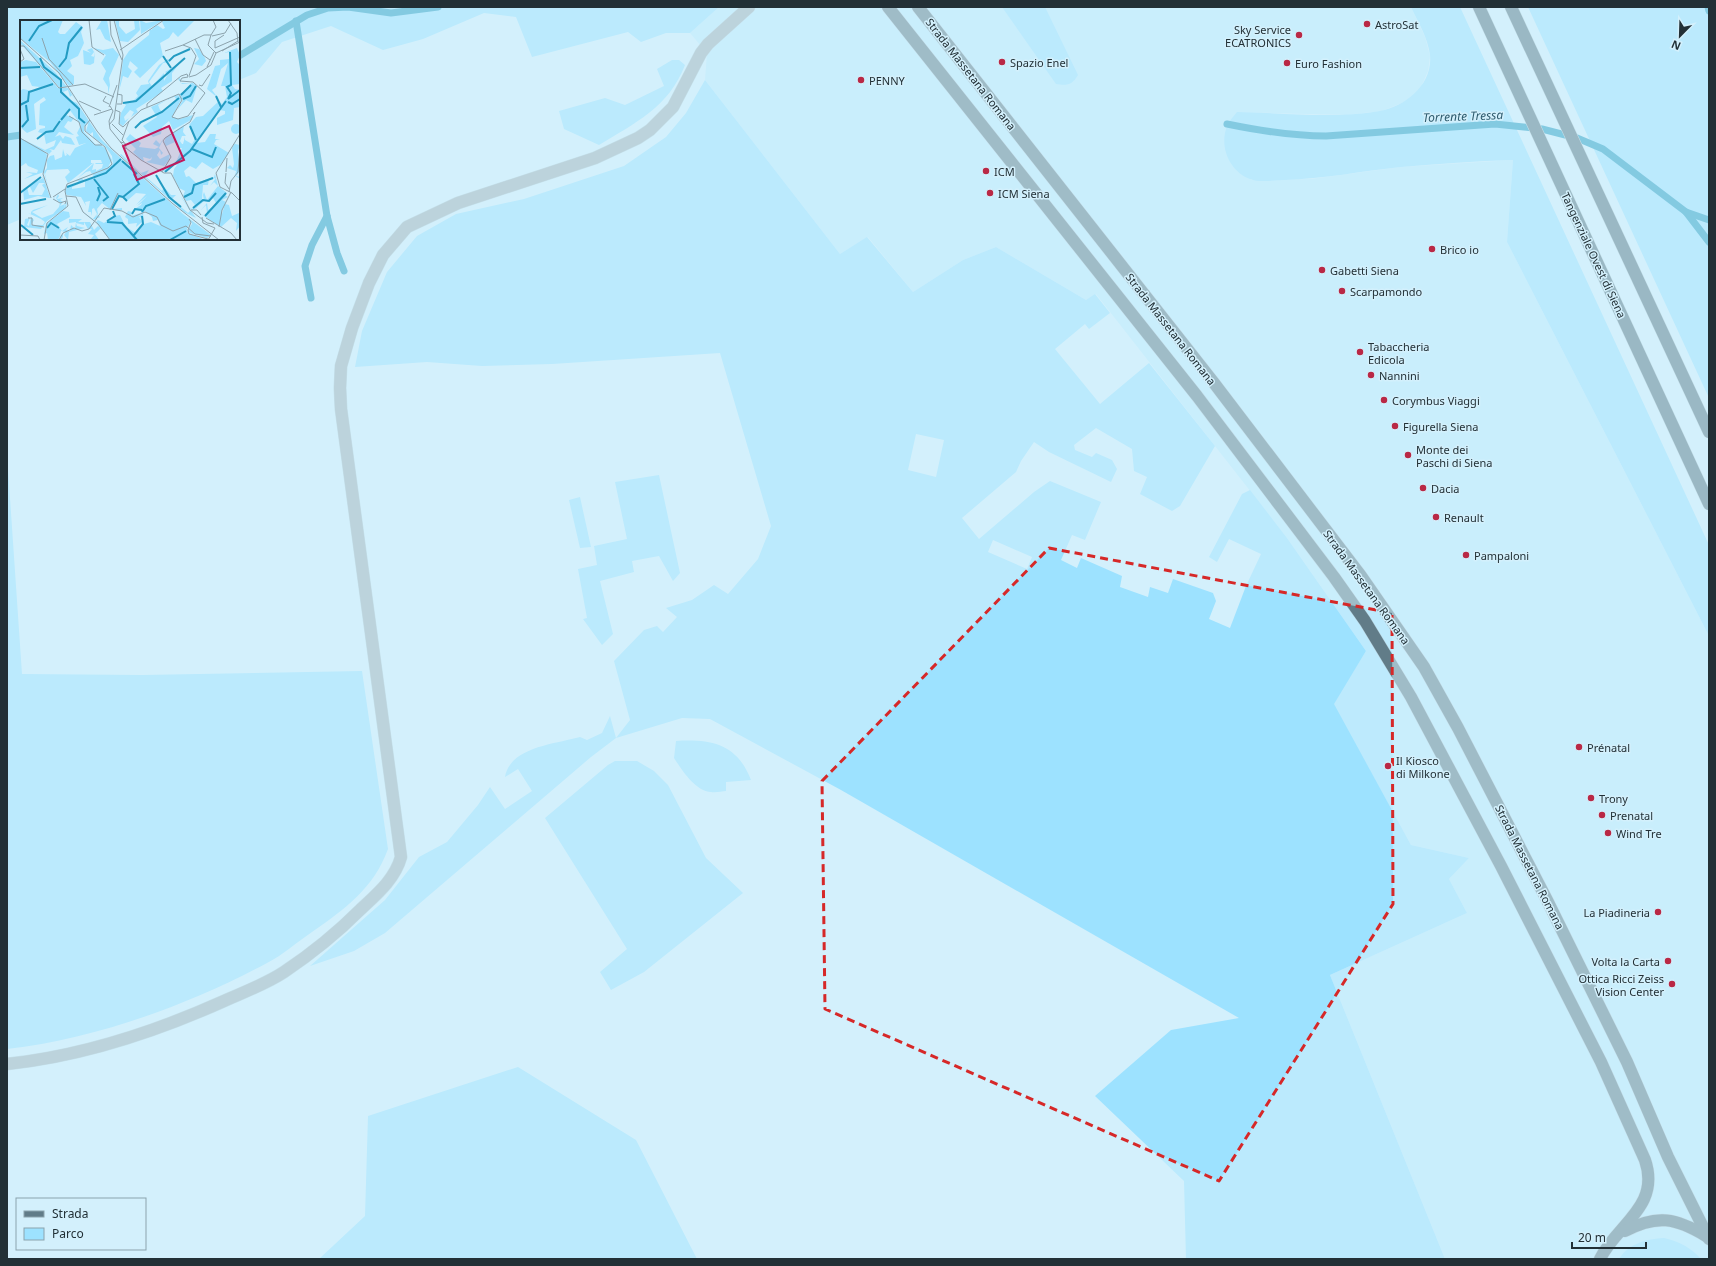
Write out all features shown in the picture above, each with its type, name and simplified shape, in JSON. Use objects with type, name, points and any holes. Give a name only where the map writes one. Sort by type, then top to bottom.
[{"type":"highway","name":"Tangenziale Ovest di Siena","points":[[1479,7],[1709,504]]},
{"type":"highway","points":[[1511,7],[1709,432]]},
{"type":"main road","name":"Strada Massetana Romana","points":[[888,7],[1238,450],[1334,576],[1389,659],[1465,798],[1549,959],[1601,1062],[1645,1160],[1648,1177],[1641,1207],[1605,1249],[1600,1259]]},
{"type":"main road","name":"Strada Massetana Romana","points":[[918,7],[1214,383],[1361,576],[1424,667],[1488,785],[1605,1016],[1636,1080],[1668,1157],[1708,1238]]},
{"type":"main road","name":"Strada Massetana Romana","points":[[1620,1233],[1641,1223],[1664,1220],[1686,1224],[1708,1238]]},
{"type":"street","points":[[7,1064],[56,1057],[125,1039],[166,1026],[283,973],[340,929],[380,891],[395,872],[401,857],[342,417],[340,388],[341,366],[352,328],[369,283],[383,255],[407,227],[458,203],[612,151],[650,130],[673,108],[679,99],[701,53],[708,44],[749,7]]},
{"type":"highlighted area","points":[[1049,548],[1392,613],[1393,904],[1219,1181],[825,1009],[822,781]]},
{"type":"shaded area","points":[[719,7],[1411,7],[1425,37],[1430,56],[1428,71],[1421,87],[1409,100],[1382,111],[1346,115],[1237,112],[1251,180],[1311,179],[1401,167],[1513,160],[1507,242],[1709,636],[1709,1259],[1445,1259],[1330,975],[1467,913],[1449,879],[1469,858],[1411,845],[1333,704],[1366,651],[1287,538],[1096,294],[1086,300],[996,247],[963,260],[913,292],[868,237],[840,254],[705,80],[707,53],[690,33]]},
{"type":"green space","points":[[7,7],[719,7],[690,33],[666,33],[641,42],[628,32],[532,57],[516,17],[484,13],[423,39],[383,50],[331,26],[282,42],[256,73],[240,80],[240,20],[20,20],[20,219],[7,225]]},
{"type":"green space","points":[[1002,7],[1045,7],[1078,75],[1074,81],[1066,85],[1056,84]]},
{"type":"green space","points":[[1411,7],[1460,7],[1709,545],[1709,636],[1507,242],[1513,160],[1401,167],[1313,178],[1262,181],[1250,179],[1236,170],[1227,156],[1224,140],[1225,132],[1229,122],[1237,112],[1345,115],[1380,111],[1408,99],[1422,84],[1430,66],[1430,55],[1427,42]]},
{"type":"green space","points":[[1528,7],[1709,7],[1709,398]]},
{"type":"green space","points":[[672,60],[679,60],[685,65],[678,80],[660,103],[638,121],[599,145],[564,129],[559,111],[605,98],[625,105],[664,86],[657,69]]},
{"type":"green space","points":[[705,80],[840,254],[867,237],[913,292],[963,260],[996,247],[1086,300],[1095,294],[1110,313],[1089,329],[1085,324],[1055,349],[1100,404],[1149,363],[1215,446],[1180,506],[1172,511],[1140,494],[1147,477],[1134,471],[1132,449],[1096,428],[1074,445],[1075,450],[1092,457],[1096,453],[1112,460],[1117,469],[1111,482],[1049,452],[1034,442],[1021,461],[1016,472],[962,518],[979,539],[1034,492],[1050,481],[1101,502],[1085,540],[1072,535],[1061,560],[1077,568],[1081,558],[1122,576],[1120,587],[1148,597],[1150,587],[1168,593],[1173,579],[1213,593],[1216,601],[1209,619],[1230,628],[1246,586],[1261,554],[1229,539],[1217,562],[1209,557],[1242,494],[1250,490],[1287,538],[1366,651],[1334,704],[1411,845],[1469,858],[1449,879],[1467,913],[1330,975],[1445,1259],[1186,1259],[1184,1181],[1095,1096],[1171,1030],[1239,1018],[841,790],[710,719],[682,718],[616,738],[630,720],[614,661],[644,630],[657,626],[663,632],[677,617],[666,608],[692,600],[714,585],[728,594],[758,559],[771,526],[720,353],[552,364],[482,366],[427,362],[355,367],[362,331],[387,272],[417,236],[456,214],[524,199],[624,166],[666,137],[686,113]],"holes":[[[916,434],[944,440],[936,477],[908,470]],[[993,540],[1032,557],[1027,569],[988,552]]]},
{"type":"green space","points":[[7,454],[22,674],[142,675],[362,671],[388,849],[375,875],[367,886],[347,906],[273,960],[206,993],[141,1018],[74,1037],[7,1049]]},
{"type":"green space","points":[[659,475],[680,573],[673,581],[659,556],[632,561],[634,572],[600,581],[613,634],[602,645],[583,619],[587,618],[578,569],[597,565],[594,546],[627,539],[615,482]]},
{"type":"green space","points":[[580,497],[591,547],[580,548],[569,500]]},
{"type":"green space","points":[[610,716],[616,738],[591,757],[385,933],[354,951],[310,966],[385,900],[419,857],[447,842],[478,805],[490,787],[505,809],[532,791],[518,769],[505,777],[509,767],[515,759],[535,748],[580,737],[587,740],[602,733]]},
{"type":"green space","points":[[676,741],[701,741],[722,746],[731,751],[738,758],[751,780],[726,782],[726,791],[705,791],[694,784],[674,758]]},
{"type":"green space","points":[[615,761],[637,761],[654,771],[668,785],[706,858],[743,893],[644,972],[611,990],[600,972],[627,949],[545,818],[608,765]]},
{"type":"green space","points":[[518,1067],[636,1140],[697,1259],[319,1259],[365,1216],[368,1116]]},
{"type":"green space","points":[[1664,1238],[1675,1241],[1693,1251],[1701,1259],[1619,1259],[1628,1249],[1639,1243],[1651,1239]]},
{"type":"waterway","points":[[240,55],[307,15],[328,8],[348,7],[391,13],[438,7]]},
{"type":"waterway","points":[[1708,7],[1709,11]]},
{"type":"waterway","points":[[296,21],[327,216],[337,253],[344,271]]},
{"type":"waterway","name":"Torrente Tressa","points":[[1227,124],[1276,133],[1326,136],[1495,124],[1542,129],[1577,138],[1603,149],[1686,212],[1709,242]]},
{"type":"waterway","points":[[7,137],[20,135]]},
{"type":"waterway","points":[[1686,212],[1709,220]]},
{"type":"waterway","points":[[311,298],[305,266],[312,245],[327,216]]},
{"type":"place","name":"AstroSat","points":[[1367,24]]},
{"type":"place","name":"Sky Service ECATRONICS","points":[[1299,35]]},
{"type":"place","name":"Spazio Enel","points":[[1002,62]]},
{"type":"place","name":"Euro Fashion","points":[[1287,63]]},
{"type":"place","name":"PENNY","points":[[861,80]]},
{"type":"place","name":"ICM","points":[[986,171]]},
{"type":"place","name":"ICM Siena","points":[[990,193]]},
{"type":"place","name":"Brico io","points":[[1432,249]]},
{"type":"place","name":"Gabetti Siena","points":[[1322,270]]},
{"type":"place","name":"Scarpamondo","points":[[1342,291]]},
{"type":"place","name":"Tabaccheria Edicola","points":[[1360,352]]},
{"type":"place","name":"Nannini","points":[[1371,375]]},
{"type":"place","name":"Corymbus Viaggi","points":[[1384,400]]},
{"type":"place","name":"Figurella Siena","points":[[1395,426]]},
{"type":"place","name":"Monte dei Paschi di Siena","points":[[1408,455]]},
{"type":"place","name":"Dacia","points":[[1423,488]]},
{"type":"place","name":"Renault","points":[[1436,517]]},
{"type":"place","name":"Pampaloni","points":[[1466,555]]},
{"type":"place","name":"Prénatal","points":[[1579,747]]},
{"type":"place","name":"Il Kiosco di Milkone","points":[[1388,766]]},
{"type":"place","name":"Trony","points":[[1591,798]]},
{"type":"place","name":"Prenatal","points":[[1602,815]]},
{"type":"place","name":"Wind Tre","points":[[1608,833]]},
{"type":"place","name":"La Piadineria","points":[[1658,912]]},
{"type":"place","name":"Volta la Carta","points":[[1668,961]]},
{"type":"place","name":"Ottica Ricci Zeiss Vision Center","points":[[1672,984]]}]
